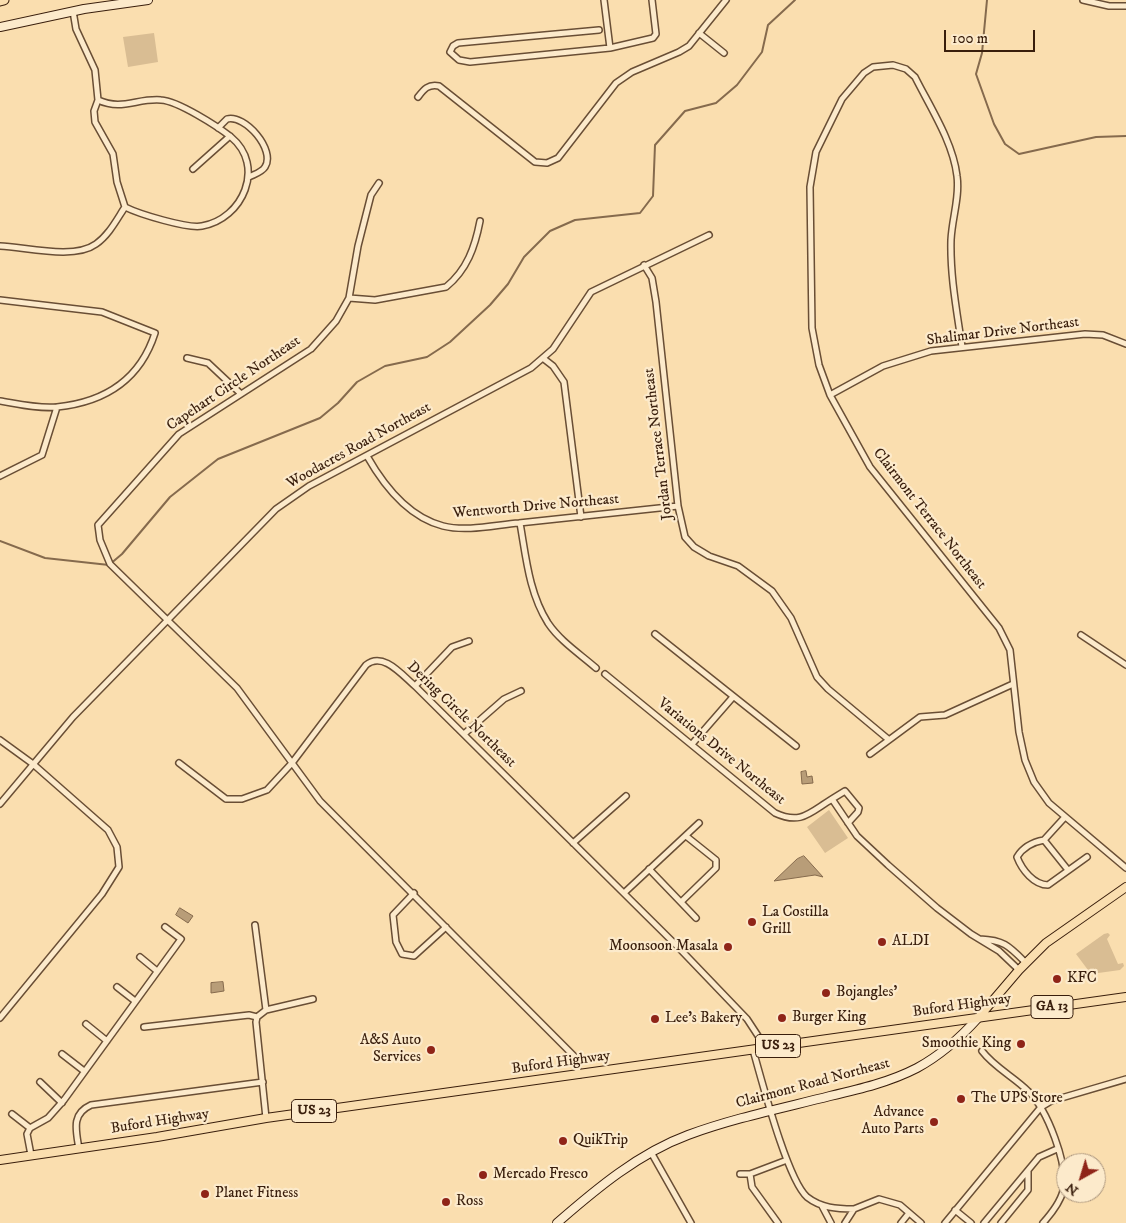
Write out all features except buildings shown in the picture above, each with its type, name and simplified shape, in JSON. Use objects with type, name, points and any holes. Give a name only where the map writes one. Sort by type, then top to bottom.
[{"type":"main road","points":[[0,27],[73,11],[148,0]]},
{"type":"main road","name":"Clairmont Road Northeast","points":[[557,1223],[619,1173],[688,1135],[724,1122],[868,1087],[907,1073],[947,1049],[978,1018],[1019,970],[1057,935],[1126,887]]},
{"type":"main road","name":"Buford Highway","points":[[0,1160],[266,1118],[753,1050],[809,1040],[1126,997]]},
{"type":"street","points":[[599,30],[458,43],[453,46],[450,52],[459,60],[470,62],[610,48],[653,38],[656,34],[652,0]]},
{"type":"street","points":[[1083,0],[1109,6],[1126,6]]},
{"type":"street","points":[[605,1],[610,48]]},
{"type":"street","points":[[418,98],[425,88],[432,85],[440,86],[535,162],[548,163],[558,158],[616,83],[632,72],[689,46],[722,1]]},
{"type":"street","points":[[73,11],[76,29],[95,70],[98,100],[94,111],[96,126],[114,154],[117,182],[125,207],[142,214],[200,227],[216,222],[235,208],[246,191],[249,177],[245,156],[241,148],[230,136],[174,103],[162,100],[114,106],[98,100]]},
{"type":"street","points":[[699,33],[724,53]]},
{"type":"street","name":"Clairmont Terrace Northeast","points":[[962,347],[953,286],[951,239],[958,190],[957,174],[952,156],[915,77],[906,69],[893,65],[873,66],[864,73],[842,99],[816,152],[810,187],[812,328],[819,365],[830,395],[870,467],[998,628],[1010,650],[1024,760],[1034,782],[1049,804],[1126,868]]},
{"type":"street","points":[[218,128],[227,119],[236,118],[259,137],[266,150],[267,163],[264,169],[249,177]]},
{"type":"street","points":[[193,170],[230,136]]},
{"type":"street","name":"Capehart Circle Northeast","points":[[292,763],[237,688],[110,564],[100,540],[98,525],[179,434],[311,349],[336,321],[349,298],[368,204],[371,195],[379,183]]},
{"type":"street","points":[[0,246],[56,251],[77,250],[95,245],[106,234],[125,207]]},
{"type":"street","points":[[349,298],[375,300],[446,287],[469,259],[480,221]]},
{"type":"street","name":"Woodacres Road Northeast","points":[[0,804],[73,717],[276,509],[292,496],[507,382],[544,359],[591,292],[709,235]]},
{"type":"street","name":"Jordan Terrace Northeast","points":[[644,265],[652,278],[656,302],[678,506],[685,537],[694,547],[709,556],[738,566],[772,591],[791,618],[816,677],[888,739]]},
{"type":"street","points":[[0,300],[102,312],[155,333],[148,354],[124,383],[104,396],[57,407],[0,401]]},
{"type":"street","name":"Shalimar Drive Northeast","points":[[830,395],[883,366],[930,351],[1085,334],[1104,335],[1126,344]]},
{"type":"street","points":[[187,358],[208,363],[240,393]]},
{"type":"street","points":[[544,359],[553,366],[564,382],[580,517]]},
{"type":"street","points":[[0,476],[42,455],[57,407]]},
{"type":"street","name":"Wentworth Drive Northeast","points":[[367,456],[384,484],[403,503],[431,521],[444,526],[460,528],[678,506]]},
{"type":"street","points":[[520,522],[529,576],[537,603],[549,624],[596,668]]},
{"type":"street","points":[[655,634],[796,746]]},
{"type":"street","points":[[1081,635],[1126,664]]},
{"type":"street","points":[[416,686],[452,648],[469,641]]},
{"type":"street","name":"Dering Circle Northeast","points":[[179,762],[218,794],[233,800],[267,790],[292,763],[369,662],[382,660],[416,686],[624,894],[747,1019],[766,1048]]},
{"type":"street","name":"Variations Drive Northeast","points":[[605,674],[692,744],[764,806],[789,820],[800,818],[832,800]]},
{"type":"street","points":[[870,754],[920,717],[946,714],[1013,684]]},
{"type":"street","points":[[464,734],[504,699],[521,691]]},
{"type":"street","points":[[692,744],[733,697]]},
{"type":"street","points":[[0,740],[33,764],[108,830],[117,847],[118,867],[102,894],[0,1018]]},
{"type":"street","points":[[292,763],[320,801],[414,893],[574,1056],[579,1074]]},
{"type":"street","points":[[848,824],[858,812],[858,808],[845,791],[832,800],[848,824],[857,836],[937,908],[980,940],[1002,953],[1019,970]]},
{"type":"street","points":[[573,843],[626,796]]},
{"type":"street","points":[[1065,817],[1044,840],[1036,841],[1020,851],[1017,857],[1020,864],[1035,882],[1048,885],[1087,857]]},
{"type":"street","points":[[624,894],[699,823]]},
{"type":"street","points":[[681,902],[716,868],[716,860],[686,836]]},
{"type":"street","points":[[1044,840],[1068,870]]},
{"type":"street","points":[[649,869],[696,918]]},
{"type":"street","points":[[414,893],[393,915],[396,942],[402,954],[414,956],[446,926]]},
{"type":"street","points":[[255,925],[266,1010]]},
{"type":"street","points":[[31,1155],[27,1134],[30,1128],[48,1118],[62,1103],[181,939],[165,927]]},
{"type":"street","points":[[980,940],[996,940],[1004,943],[1026,963]]},
{"type":"street","points":[[140,958],[157,971]]},
{"type":"street","points":[[117,987],[135,1001]]},
{"type":"street","points":[[266,1118],[262,1096],[264,1082],[256,1022],[257,1017],[266,1010],[313,1000]]},
{"type":"street","points":[[144,1027],[249,1015],[257,1017]]},
{"type":"street","points":[[86,1024],[107,1041]]},
{"type":"street","points":[[753,1050],[787,1160],[796,1182],[806,1196],[820,1204],[839,1209],[854,1208],[879,1199],[895,1203],[922,1223]]},
{"type":"street","points":[[982,1051],[1030,1092],[1041,1107],[1057,1149],[1064,1173],[1063,1190],[1058,1203],[1043,1223]]},
{"type":"street","points":[[62,1054],[84,1071]]},
{"type":"street","points":[[945,1223],[1041,1107],[1050,1101],[1126,1079]]},
{"type":"street","points":[[40,1082],[62,1103]]},
{"type":"street","points":[[79,1149],[76,1120],[82,1109],[91,1106],[264,1082]]},
{"type":"street","points":[[12,1114],[30,1128]]},
{"type":"street","points":[[984,1223],[1045,1153],[1057,1149]]},
{"type":"street","points":[[652,1154],[691,1223]]},
{"type":"street","points":[[740,1174],[750,1174],[787,1160]]},
{"type":"street","points":[[1001,1223],[1028,1190],[1028,1171]]},
{"type":"street","points":[[750,1174],[752,1187],[778,1223]]},
{"type":"street","points":[[820,1204],[831,1223]]},
{"type":"street","points":[[846,1221],[854,1208]]},
{"type":"street","points":[[955,1210],[970,1223]]},
{"type":"street","points":[[901,1223],[909,1213]]},
{"type":"shaded area","points":[[154,33],[158,62],[128,67],[123,37]]},
{"type":"shaded area","points":[[806,771],[807,777],[812,776],[813,783],[802,784],[801,772]]},
{"type":"shaded area","points":[[829,810],[848,838],[825,853],[807,827]]},
{"type":"shaded area","points":[[804,856],[823,877],[815,875],[774,881],[797,859]]},
{"type":"shaded area","points":[[180,908],[193,916],[188,923],[176,915]]},
{"type":"shaded area","points":[[1108,933],[1110,935],[1107,939],[1118,964],[1123,963],[1124,966],[1120,970],[1091,974],[1076,954]]},
{"type":"shaded area","points":[[223,982],[224,991],[211,993],[211,983]]},
{"type":"waterway","points":[[0,541],[45,558],[109,565],[122,554],[170,497],[218,459],[320,418],[338,403],[357,382],[385,366],[427,357],[450,342],[490,305],[508,284],[524,257],[550,231],[575,220],[640,213],[653,196],[655,145],[685,111],[716,103],[737,85],[762,52],[768,25],[795,0]]},
{"type":"waterway","points":[[987,0],[982,53],[976,74],[994,124],[1005,144],[1019,154],[1096,137],[1126,136]]},
{"type":"place","name":"La Costilla Grill","points":[[752,922]]},
{"type":"place","name":"ALDI","points":[[882,942]]},
{"type":"place","name":"Moonsoon Masala","points":[[728,947]]},
{"type":"place","name":"KFC","points":[[1057,979]]},
{"type":"place","name":"Bojangles'","points":[[826,993]]},
{"type":"place","name":"Burger King","points":[[782,1018]]},
{"type":"place","name":"Lee's Bakery","points":[[655,1019]]},
{"type":"place","name":"Smoothie King","points":[[1021,1044]]},
{"type":"place","name":"A&S Auto Services","points":[[431,1050]]},
{"type":"place","name":"The UPS Store","points":[[961,1099]]},
{"type":"place","name":"Advance Auto Parts","points":[[934,1122]]},
{"type":"place","name":"QuikTrip","points":[[563,1141]]},
{"type":"place","name":"Mercado Fresco","points":[[483,1175]]},
{"type":"place","name":"Planet Fitness","points":[[205,1194]]},
{"type":"place","name":"Ross","points":[[446,1202]]}]
